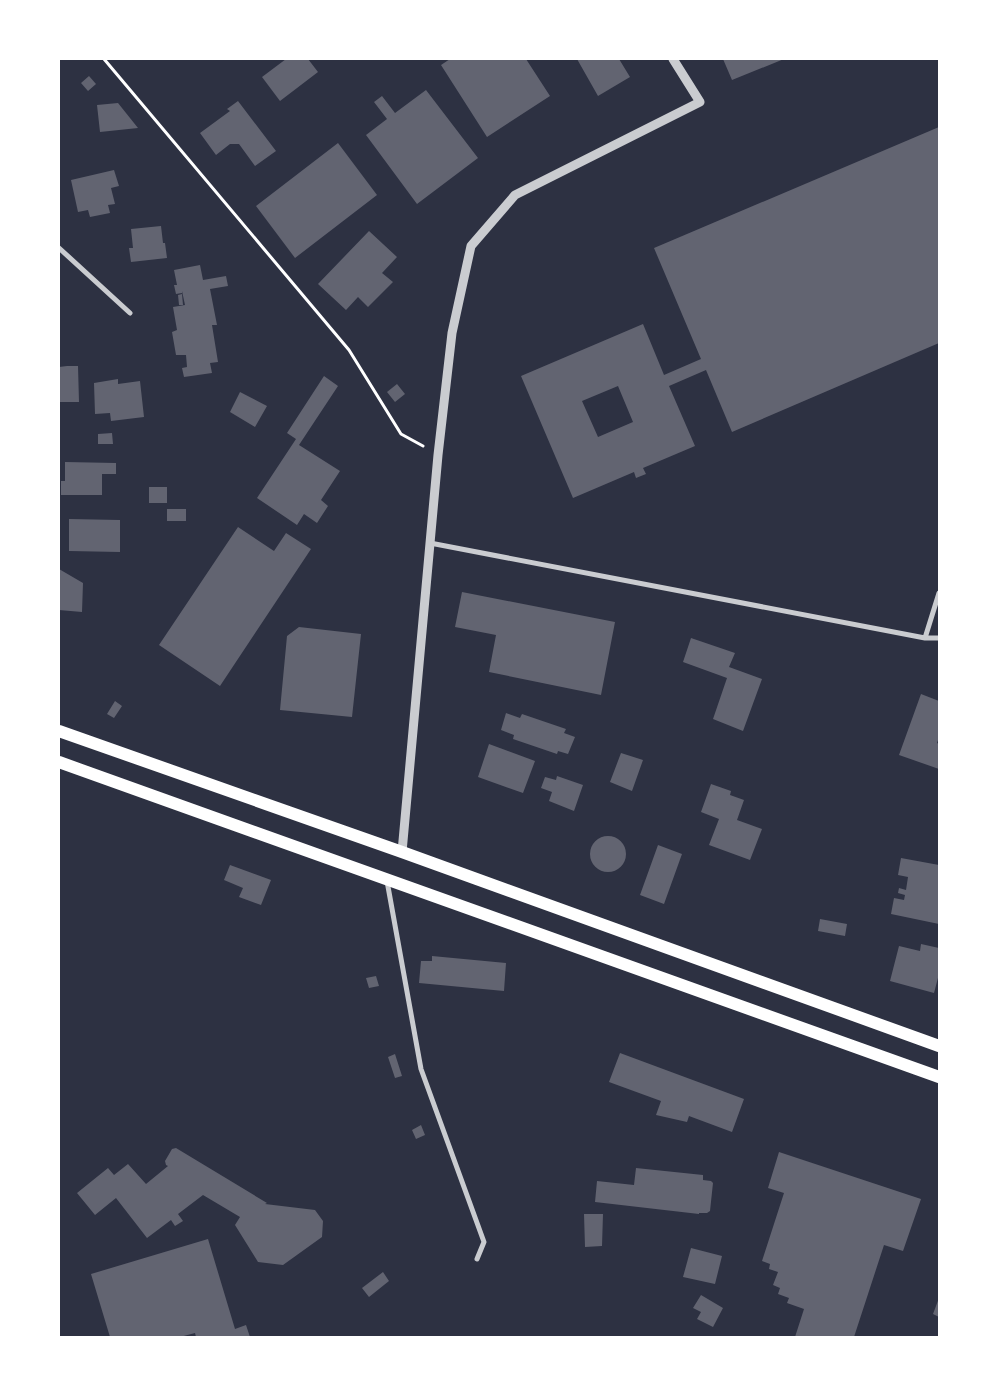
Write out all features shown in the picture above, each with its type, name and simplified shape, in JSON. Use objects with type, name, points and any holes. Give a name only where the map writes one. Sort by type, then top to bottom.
[{"type":"main road","points":[[59,731],[402,852],[939,1046]]},
{"type":"main road","points":[[59,762],[939,1077]]},
{"type":"street","points":[[402,852],[438,455],[452,333],[471,246],[515,195],[700,102],[673,59]]},
{"type":"street","points":[[59,248],[130,313]]},
{"type":"street","points":[[430,543],[925,638],[939,638]]},
{"type":"street","points":[[925,638],[939,593]]},
{"type":"street","points":[[386,878],[421,1069],[484,1242],[477,1259]]},
{"type":"path","points":[[104,59],[349,350],[401,434],[438,455]]},
{"type":"building","points":[[286,59],[308,59],[318,72],[280,101],[262,77]]},
{"type":"building","points":[[450,59],[526,59],[550,96],[487,137],[441,65]]},
{"type":"building","points":[[577,59],[619,59],[630,77],[598,96]]},
{"type":"building","points":[[723,59],[784,59],[732,80]]},
{"type":"building","points":[[89,76],[96,84],[88,91],[81,83]]},
{"type":"building","points":[[426,90],[478,158],[417,204],[366,135],[387,119],[374,102],[382,96],[395,113]]},
{"type":"building","points":[[238,101],[276,151],[255,166],[239,144],[230,144],[216,155],[200,133],[230,111],[227,109]]},
{"type":"building","points":[[118,103],[138,128],[100,132],[97,105]]},
{"type":"building","points":[[939,127],[939,343],[732,432],[706,370],[669,386],[695,446],[643,468],[646,474],[636,478],[634,472],[573,498],[521,376],[643,324],[664,375],[701,359],[654,248]],"holes":[[[618,386],[633,422],[598,437],[582,401]]]},
{"type":"building","points":[[338,143],[377,195],[295,258],[256,206]]},
{"type":"building","points":[[114,170],[119,186],[111,188],[115,204],[108,205],[110,213],[90,217],[88,210],[78,212],[71,180]]},
{"type":"building","points":[[161,226],[167,258],[131,262],[129,248],[133,248],[131,229]]},
{"type":"building","points":[[369,231],[397,257],[382,273],[393,282],[368,307],[358,297],[346,310],[318,284]]},
{"type":"building","points":[[200,265],[203,280],[226,276],[228,286],[210,289],[217,325],[212,325],[218,362],[210,363],[212,373],[184,377],[182,368],[187,367],[186,355],[176,355],[172,332],[177,330],[173,307],[185,305],[182,291],[182,293],[176,294],[174,285],[177,285],[174,270]]},
{"type":"building","points":[[182,294],[183,305],[179,305],[178,295]]},
{"type":"building","points":[[78,366],[79,402],[59,402],[59,367]]},
{"type":"building","points":[[324,376],[338,386],[299,445],[340,471],[321,500],[328,506],[317,523],[304,514],[297,525],[257,498],[296,439],[287,433]]},
{"type":"building","points":[[118,379],[118,384],[140,381],[144,417],[111,421],[110,413],[95,414],[94,383]]},
{"type":"building","points":[[397,384],[405,394],[395,402],[387,392]]},
{"type":"building","points":[[240,392],[267,406],[255,427],[230,412]]},
{"type":"building","points":[[112,433],[113,444],[98,444],[98,434]]},
{"type":"building","points":[[65,462],[116,463],[116,474],[102,474],[102,495],[61,495],[61,481],[65,481]]},
{"type":"building","points":[[149,487],[167,487],[167,503],[149,503]]},
{"type":"building","points":[[167,509],[186,509],[186,521],[167,521]]},
{"type":"building","points":[[69,519],[120,520],[120,552],[69,551]]},
{"type":"building","points":[[238,527],[274,551],[286,533],[311,549],[220,686],[159,645]]},
{"type":"building","points":[[59,569],[83,583],[82,612],[59,610]]},
{"type":"building","points":[[462,592],[615,622],[601,695],[489,672],[496,635],[455,627]]},
{"type":"building","points":[[299,627],[361,634],[352,717],[280,710],[287,636]]},
{"type":"building","points":[[691,638],[735,653],[729,667],[762,679],[743,731],[713,719],[727,678],[683,662]]},
{"type":"building","points":[[921,694],[939,701],[939,737],[937,743],[939,744],[939,769],[899,755]]},
{"type":"building","points":[[115,701],[122,706],[114,718],[107,714]]},
{"type":"building","points":[[506,713],[520,718],[522,714],[566,729],[564,733],[575,737],[568,754],[558,751],[557,754],[513,739],[514,735],[501,730]]},
{"type":"building","points":[[489,744],[535,761],[523,793],[478,777]]},
{"type":"building","points":[[621,753],[643,760],[632,791],[610,782]]},
{"type":"building","points":[[557,776],[583,785],[574,811],[549,801],[552,792],[541,788],[545,777],[556,780]]},
{"type":"building","points":[[711,784],[731,791],[730,795],[744,800],[737,820],[762,829],[750,860],[709,845],[719,819],[701,812]]},
{"type":"building","points":[[608,836],[620,842],[626,854],[620,866],[608,872],[596,866],[590,854],[596,842]]},
{"type":"building","points":[[658,845],[682,854],[664,904],[640,895]]},
{"type":"building","points":[[901,858],[939,865],[939,924],[891,914],[894,898],[904,900],[905,895],[898,893],[899,888],[906,890],[908,877],[898,875]]},
{"type":"building","points":[[230,865],[271,880],[261,905],[239,897],[243,888],[224,880]]},
{"type":"building","points":[[820,919],[847,924],[845,936],[818,931]]},
{"type":"building","points":[[921,944],[939,948],[939,974],[934,993],[890,981],[899,946],[920,951]]},
{"type":"building","points":[[432,956],[506,963],[504,991],[419,983],[421,961],[432,961]]},
{"type":"building","points":[[376,976],[379,986],[369,988],[366,978]]},
{"type":"building","points":[[620,1053],[744,1099],[732,1132],[689,1116],[687,1122],[656,1115],[661,1101],[609,1082]]},
{"type":"building","points":[[395,1054],[402,1076],[395,1078],[388,1057]]},
{"type":"building","points":[[421,1125],[425,1135],[416,1139],[412,1130]]},
{"type":"building","points":[[176,1148],[267,1203],[265,1204],[315,1210],[323,1221],[322,1237],[283,1265],[258,1262],[235,1225],[240,1217],[203,1195],[178,1214],[183,1221],[175,1226],[171,1220],[147,1238],[116,1198],[95,1215],[77,1193],[108,1168],[114,1175],[128,1164],[146,1184],[168,1166],[165,1161],[172,1149]]},
{"type":"building","points":[[779,1152],[921,1199],[903,1251],[884,1245],[854,1337],[795,1337],[804,1309],[787,1303],[789,1298],[778,1294],[780,1288],[773,1285],[778,1272],[769,1269],[770,1264],[762,1261],[784,1193],[768,1188]]},
{"type":"building","points":[[636,1168],[703,1175],[703,1180],[713,1183],[710,1211],[699,1214],[595,1202],[597,1181],[634,1185]]},
{"type":"building","points":[[584,1214],[603,1214],[602,1246],[585,1247]]},
{"type":"building","points":[[208,1239],[235,1329],[246,1325],[250,1337],[196,1337],[195,1333],[180,1337],[110,1337],[91,1274]]},
{"type":"building","points":[[691,1248],[722,1256],[715,1284],[683,1277]]},
{"type":"building","points":[[383,1272],[389,1281],[369,1297],[362,1288]]},
{"type":"building","points":[[701,1295],[723,1308],[713,1327],[697,1319],[701,1312],[693,1308]]},
{"type":"building","points":[[939,1298],[939,1317],[933,1314]]}]
